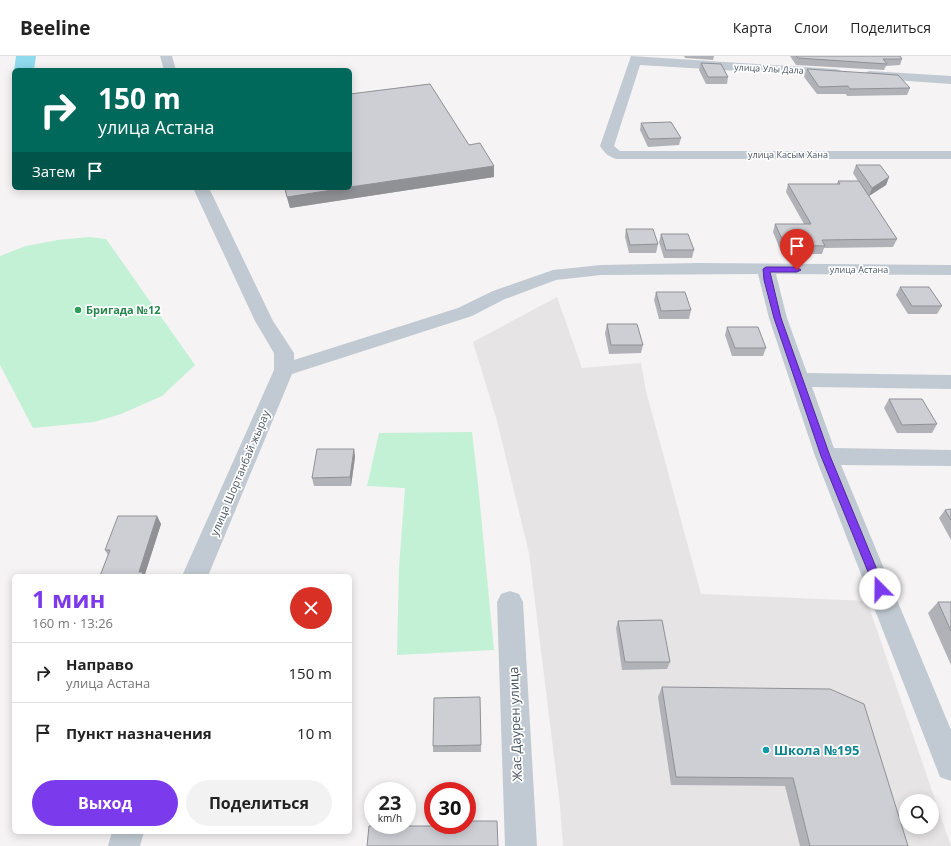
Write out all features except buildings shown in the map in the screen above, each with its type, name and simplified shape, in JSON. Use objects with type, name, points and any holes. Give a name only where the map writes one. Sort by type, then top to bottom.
[{"type":"street","points":[[166,56],[169,68]]},
{"type":"street","name":"улица Улы Дала","points":[[636,59],[855,75],[951,80]]},
{"type":"street","name":"улица Касым Хана","points":[[636,59],[607,146],[611,152],[617,155],[951,155]]},
{"type":"street","points":[[202,190],[264,321],[284,353],[284,370]]},
{"type":"street","name":"улица Астана","points":[[284,370],[465,312],[499,295],[553,275],[608,270],[697,268],[951,270]]},
{"type":"street","points":[[766,269],[778,318],[826,456],[943,723],[951,766]]},
{"type":"street","name":"улица Шортанбай жырау","points":[[196,574],[284,370]]},
{"type":"street","points":[[799,380],[951,382]]},
{"type":"street","points":[[826,456],[951,458]]},
{"type":"street","name":"Жас Даурен улица","points":[[510,602],[520,846]]},
{"type":"street","points":[[124,846],[127,834]]},
{"type":"shaded area","points":[[557,297],[582,368],[641,363],[646,391],[701,594],[867,601],[933,794],[899,794],[899,834],[939,834],[939,811],[951,846],[563,846],[560,805],[529,553],[497,421],[473,342]]},
{"type":"green space","name":"Бригада №12","points":[[89,237],[106,239],[195,365],[162,396],[121,414],[94,422],[33,428],[0,365],[0,256],[26,246],[58,240]]},
{"type":"green space","points":[[472,432],[494,650],[397,655],[399,568],[405,488],[367,486],[379,433]]},
{"type":"waterway","points":[[24,68],[26,56]]},
{"type":"place","name":"Бригада №12","points":[[78,310]]},
{"type":"place","name":"Школа №195","points":[[766,750]]},
{"type":"route","points":[[797,270],[766,269],[778,318],[826,456],[880,589]]}]
